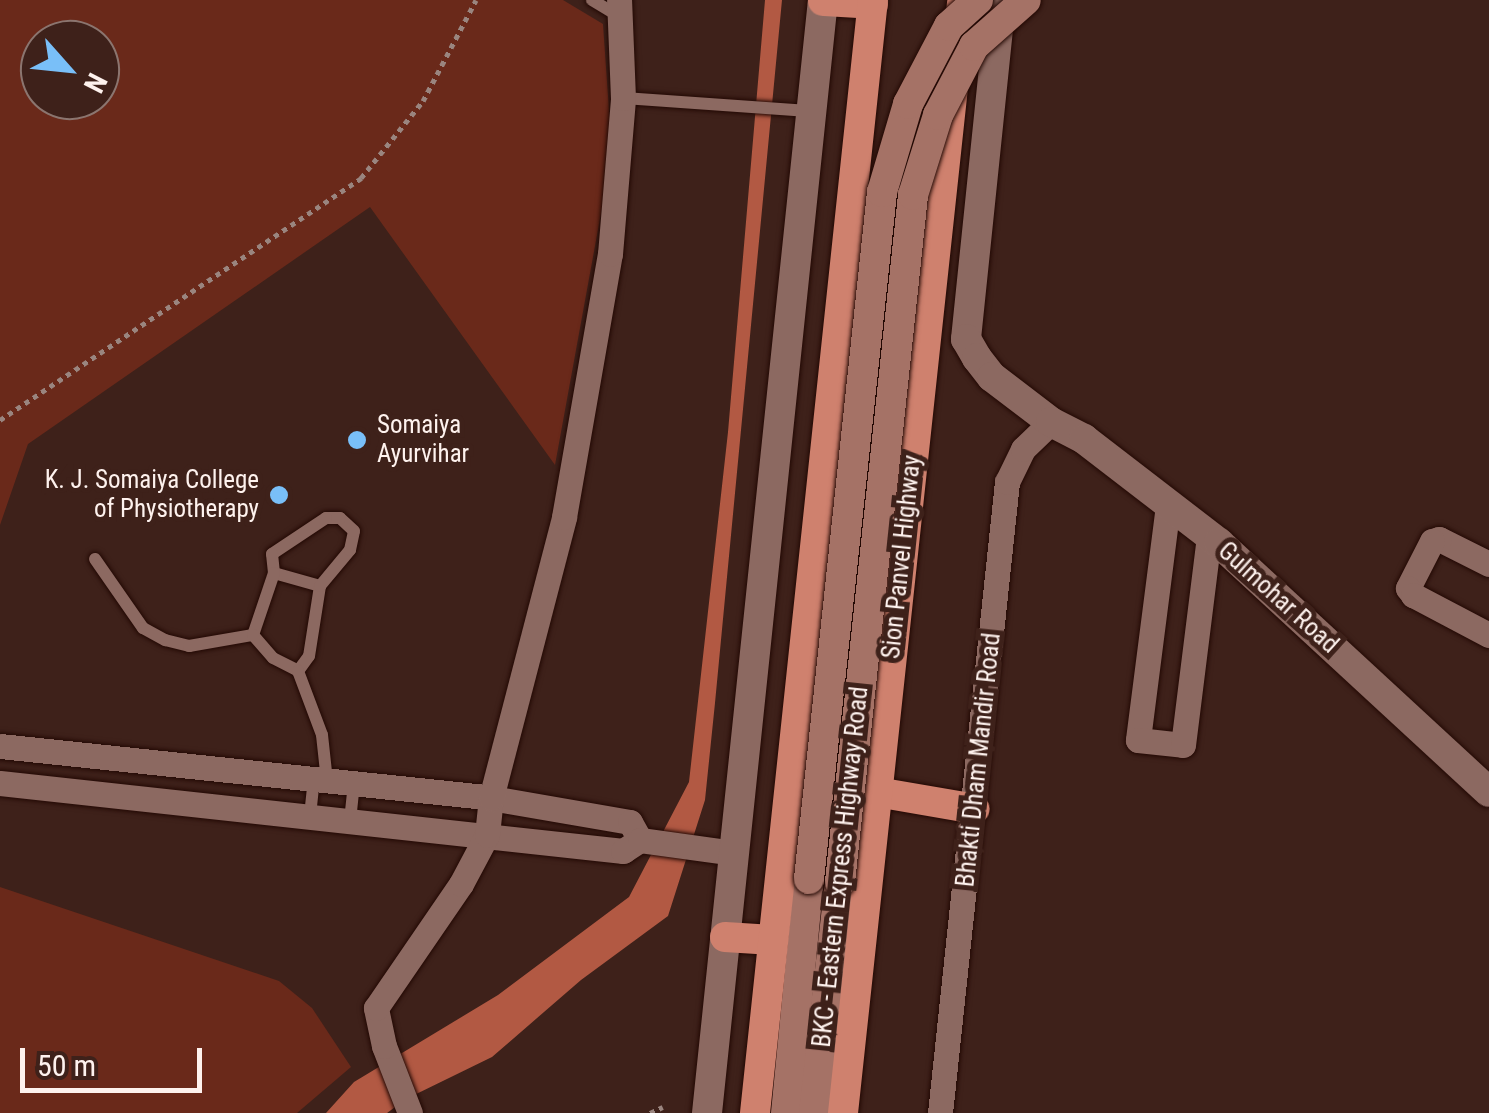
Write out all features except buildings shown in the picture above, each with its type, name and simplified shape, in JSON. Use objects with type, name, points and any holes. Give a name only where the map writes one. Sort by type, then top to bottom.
[{"type":"highway","points":[[755,1113],[873,2],[823,0]]},
{"type":"highway","name":"Sion Panvel Highway","points":[[843,1113],[962,0]]},
{"type":"highway","points":[[877,792],[975,809]]},
{"type":"highway","points":[[725,937],[773,940]]},
{"type":"main road","name":"BKC - Eastern Express Highway Road","points":[[786,1113],[882,192],[908,104],[949,26],[978,0]]},
{"type":"main road","name":"BKC - Eastern Express Highway Road","points":[[814,1113],[913,195],[938,115],[974,46],[1026,0]]},
{"type":"street","points":[[707,1113],[725,937],[721,852],[823,0]]},
{"type":"street","name":"Gulmohar Road","points":[[1001,0],[966,338],[992,377],[1051,422],[1084,439],[1209,535],[1488,790]]},
{"type":"street","points":[[408,1106],[389,1059],[376,1008],[461,884],[487,835],[491,798],[564,517],[610,254],[623,98],[620,9]]},
{"type":"street","name":"Bhakti Dham Mandir Road","points":[[940,1113],[1007,482],[1023,448],[1051,422]]},
{"type":"street","points":[[1168,505],[1138,740],[1183,745],[1209,535]]},
{"type":"street","points":[[1489,564],[1438,539],[1432,541],[1408,588],[1413,595],[1489,634]]},
{"type":"street","points":[[1160,564],[1204,575]]},
{"type":"street","points":[[0,746],[491,798],[630,822],[645,841]]},
{"type":"street","points":[[0,784],[623,850],[645,841],[721,852]]},
{"type":"lane","points":[[592,0],[620,9]]},
{"type":"lane","points":[[623,98],[812,111]]},
{"type":"lane","points":[[253,636],[274,573],[272,554],[326,518],[340,518],[354,531],[350,550],[320,586],[309,656],[298,670]]},
{"type":"lane","points":[[95,559],[143,628],[166,640],[190,646],[253,636]]},
{"type":"lane","points":[[274,573],[320,586]]},
{"type":"lane","points":[[253,636],[273,658],[298,670],[322,736],[320,780],[310,816]]},
{"type":"lane","points":[[350,820],[354,784]]},
{"type":"path","points":[[0,420],[361,178],[423,102],[476,0]]},
{"type":"path","points":[[650,1113],[663,1106]]},
{"type":"shaded area","points":[[0,0],[563,0],[603,24],[612,153],[555,465],[370,207],[28,444],[0,525]]},
{"type":"shaded area","points":[[765,0],[782,0],[705,800],[668,916],[581,980],[492,1057],[406,1099],[387,1113],[326,1113],[354,1082],[498,995],[629,897],[689,782],[728,432]]},
{"type":"shaded area","points":[[0,887],[279,981],[312,1008],[351,1067],[297,1113],[0,1113]]},
{"type":"place","name":"Somaiya Ayurvihar","points":[[357,440]]},
{"type":"place","name":"K. J. Somaiya College of Physiotherapy","points":[[279,495]]}]
